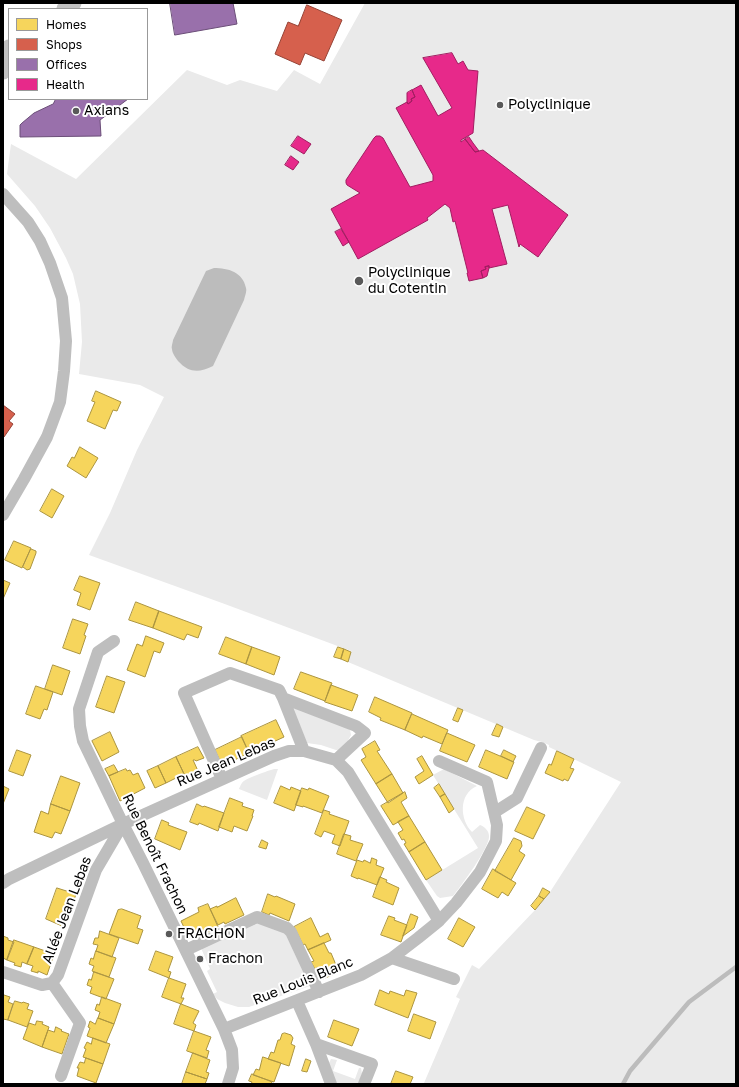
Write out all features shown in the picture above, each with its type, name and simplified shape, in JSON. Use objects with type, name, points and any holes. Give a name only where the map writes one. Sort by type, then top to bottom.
[{"type":"street","points":[[3,194],[28,222],[40,241],[50,263],[62,298],[66,341],[60,402],[47,437],[3,515]]},
{"type":"street","name":"Rue Benoît Frachon","points":[[114,641],[98,652],[79,709],[83,741],[224,1029],[232,1050],[233,1068],[228,1084]]},
{"type":"street","points":[[222,779],[184,693],[230,673],[279,690],[304,751]]},
{"type":"street","points":[[283,698],[356,726],[365,733],[336,760],[348,772],[439,920]]},
{"type":"street","points":[[495,812],[517,798],[541,748]]},
{"type":"street","name":"Rue Jean Lebas","points":[[3,884],[9,879],[123,824],[274,756],[289,751],[304,751],[336,760]]},
{"type":"street","name":"Rue Louis Blanc","points":[[224,1029],[361,975],[392,958],[439,920],[456,903],[480,872],[496,842],[497,825],[487,782],[439,761]]},
{"type":"street","name":"Allée Jean Lebas","points":[[3,972],[42,984],[52,982],[58,975],[96,870],[123,824]]},
{"type":"street","points":[[186,950],[257,917],[287,928],[291,932],[318,992]]},
{"type":"street","points":[[392,958],[454,979]]},
{"type":"street","points":[[52,982],[80,1023],[61,1076]]},
{"type":"street","points":[[297,1001],[316,1044],[331,1084]]},
{"type":"street","points":[[316,1044],[372,1064],[364,1084]]},
{"type":"shaded area","points":[[365,3],[736,3],[736,1084],[424,1083],[460,999],[456,997],[472,965],[479,969],[550,892],[621,782],[549,747],[549,745],[348,662],[351,651],[89,555],[110,513],[137,450],[164,397],[140,385],[79,374],[82,342],[80,304],[73,274],[50,228],[35,206],[7,174],[11,144],[76,179],[187,70],[227,85],[240,80],[277,91],[294,70],[320,84]]},
{"type":"shaded area","points":[[214,268],[229,270],[242,278],[246,292],[244,300],[213,366],[203,370],[194,371],[186,368],[178,361],[174,355],[172,344],[206,271]]},
{"type":"shaded area","points":[[294,708],[346,727],[350,730],[351,735],[344,748],[339,751],[321,745],[307,743],[293,709]]},
{"type":"shaded area","points":[[274,769],[278,769],[267,800],[239,789],[242,783],[247,779]]},
{"type":"shaded area","points":[[444,769],[477,786],[471,790],[464,801],[463,814],[468,827],[472,832],[480,825],[486,829],[489,836],[485,849],[453,896],[440,898],[426,880],[478,848],[433,775]]},
{"type":"shaded area","points":[[259,923],[285,933],[310,986],[249,1007],[238,1007],[225,1003],[217,999],[213,994],[217,992],[207,971],[210,969],[201,948]]},
{"type":"shaded area","points":[[331,1059],[337,1060],[333,1071],[355,1079],[359,1068],[361,1068],[362,1074],[358,1084],[339,1084],[336,1082],[329,1063]]},
{"type":"building: Homes","points":[[96,391],[121,402],[117,411],[113,410],[105,429],[87,421],[95,402],[92,401]]},
{"type":"building: Homes","points":[[80,447],[98,458],[86,478],[67,466],[72,457],[74,458]]},
{"type":"building: Homes","points":[[52,489],[64,496],[52,518],[40,511]]},
{"type":"building: Homes","points":[[14,541],[31,548],[22,568],[5,560]]},
{"type":"building: Homes","points":[[31,549],[36,551],[36,553],[30,569],[27,570],[23,567]]},
{"type":"building: Homes","points":[[80,576],[100,583],[90,610],[77,605],[81,593],[74,590]]},
{"type":"building: Homes","points":[[3,580],[10,583],[3,599]]},
{"type":"building: Homes","points":[[136,602],[159,611],[153,628],[129,620]]},
{"type":"building: Homes","points":[[159,611],[202,627],[198,638],[187,634],[184,640],[153,628]]},
{"type":"building: Homes","points":[[73,619],[88,624],[80,654],[63,648]]},
{"type":"building: Homes","points":[[146,636],[164,643],[160,653],[154,651],[145,677],[127,670],[137,644],[142,646]]},
{"type":"building: Homes","points":[[226,637],[252,647],[246,664],[219,654]]},
{"type":"building: Homes","points":[[252,647],[280,657],[274,675],[246,664]]},
{"type":"building: Homes","points":[[338,647],[344,649],[341,659],[334,657]]},
{"type":"building: Homes","points":[[344,649],[351,652],[348,662],[341,659]]},
{"type":"building: Homes","points":[[53,665],[70,671],[62,695],[45,689]]},
{"type":"building: Homes","points":[[301,672],[332,683],[325,701],[294,689]]},
{"type":"building: Homes","points":[[107,676],[125,682],[114,713],[96,707]]},
{"type":"building: Homes","points":[[331,685],[358,695],[352,711],[325,702]]},
{"type":"building: Homes","points":[[36,686],[53,692],[47,710],[44,709],[40,719],[26,714]]},
{"type":"building: Homes","points":[[375,697],[412,713],[405,730],[380,720],[381,718],[369,712]]},
{"type":"building: Homes","points":[[458,708],[463,710],[458,722],[453,720]]},
{"type":"building: Homes","points":[[412,714],[448,730],[442,744],[423,736],[422,738],[405,730]]},
{"type":"building: Homes","points":[[276,720],[284,737],[249,753],[241,736]]},
{"type":"building: Homes","points":[[497,724],[503,727],[499,737],[492,735]]},
{"type":"building: Homes","points":[[110,732],[119,752],[102,761],[92,741]]},
{"type":"building: Homes","points":[[447,733],[475,745],[467,762],[440,751]]},
{"type":"building: Homes","points":[[242,737],[249,753],[222,766],[215,750]]},
{"type":"building: Homes","points":[[375,741],[380,750],[377,751],[392,774],[376,784],[361,760],[366,757],[362,749]]},
{"type":"building: Homes","points":[[198,747],[204,758],[196,761],[193,760],[199,773],[186,778],[176,757]]},
{"type":"building: Homes","points":[[17,750],[31,755],[23,776],[9,771]]},
{"type":"building: Homes","points":[[486,750],[514,762],[507,779],[479,767]]},
{"type":"building: Homes","points":[[504,750],[516,756],[513,762],[501,756]]},
{"type":"building: Homes","points":[[557,751],[574,759],[570,768],[574,769],[568,781],[564,779],[563,781],[545,773],[549,764],[551,765]]},
{"type":"building: Homes","points":[[422,756],[433,775],[419,784],[415,777],[424,771],[417,759]]},
{"type":"building: Homes","points":[[176,757],[184,774],[166,783],[158,766]]},
{"type":"building: Homes","points":[[114,765],[118,772],[109,776],[105,769]]},
{"type":"building: Homes","points":[[158,766],[166,783],[155,788],[147,771]]},
{"type":"building: Homes","points":[[126,769],[127,771],[130,770],[133,775],[138,773],[145,788],[120,801],[109,776]]},
{"type":"building: Homes","points":[[392,774],[403,793],[388,803],[376,784]]},
{"type":"building: Homes","points":[[61,776],[80,783],[70,811],[51,804]]},
{"type":"building: Homes","points":[[439,784],[445,794],[440,797],[434,788]]},
{"type":"building: Homes","points":[[3,786],[9,789],[3,804]]},
{"type":"building: Homes","points":[[281,786],[290,790],[291,787],[301,791],[294,811],[274,803]]},
{"type":"building: Homes","points":[[302,788],[308,790],[309,788],[329,796],[322,813],[296,805]]},
{"type":"building: Homes","points":[[405,792],[407,798],[401,802],[409,816],[393,825],[381,806]]},
{"type":"building: Homes","points":[[445,794],[454,809],[449,813],[440,797]]},
{"type":"building: Homes","points":[[230,798],[243,803],[242,806],[254,810],[247,831],[234,826],[232,832],[219,827]]},
{"type":"building: Homes","points":[[51,804],[70,811],[61,834],[55,832],[52,838],[34,832],[41,811],[48,814]]},
{"type":"building: Homes","points":[[197,804],[224,813],[218,831],[199,823],[198,825],[190,822]]},
{"type":"building: Homes","points":[[527,807],[545,815],[533,839],[515,831]]},
{"type":"building: Homes","points":[[324,810],[330,812],[329,814],[349,821],[340,846],[332,843],[335,835],[324,831],[321,837],[315,834]]},
{"type":"building: Homes","points":[[409,816],[425,842],[409,852],[404,844],[406,843],[404,839],[402,840],[398,833],[403,830],[398,822]]},
{"type":"building: Homes","points":[[162,820],[169,823],[168,825],[187,832],[180,850],[155,839]]},
{"type":"building: Homes","points":[[344,834],[351,836],[350,840],[363,844],[356,861],[337,854]]},
{"type":"building: Homes","points":[[514,838],[521,841],[522,846],[519,851],[525,855],[511,880],[495,871]]},
{"type":"building: Homes","points":[[262,840],[268,843],[266,849],[259,847]]},
{"type":"building: Homes","points":[[425,842],[442,870],[426,880],[409,852]]},
{"type":"building: Homes","points":[[372,858],[377,860],[376,865],[384,868],[377,885],[351,876],[357,860],[363,862],[364,860],[370,863]]},
{"type":"building: Homes","points":[[493,869],[516,883],[508,896],[502,892],[498,898],[482,889]]},
{"type":"building: Homes","points":[[380,877],[387,880],[386,882],[399,888],[393,905],[373,897]]},
{"type":"building: Homes","points":[[57,888],[76,894],[72,906],[69,905],[62,926],[46,919]]},
{"type":"building: Homes","points":[[543,888],[550,892],[544,899],[539,896]]},
{"type":"building: Homes","points":[[268,894],[295,904],[289,921],[270,913],[269,915],[262,912]]},
{"type":"building: Homes","points":[[539,896],[544,899],[535,910],[531,906]]},
{"type":"building: Homes","points":[[236,898],[244,915],[225,924],[224,922],[218,925],[210,909]]},
{"type":"building: Homes","points":[[208,904],[218,927],[198,937],[197,934],[189,938],[181,921],[199,912],[198,908]]},
{"type":"building: Homes","points":[[122,909],[141,916],[137,928],[143,930],[138,944],[109,934],[118,910]]},
{"type":"building: Homes","points":[[411,914],[418,917],[414,928],[403,936]]},
{"type":"building: Homes","points":[[389,916],[395,918],[394,920],[407,925],[401,942],[381,935]]},
{"type":"building: Homes","points":[[311,918],[320,937],[328,933],[331,940],[308,950],[305,944],[303,945],[294,927]]},
{"type":"building: Homes","points":[[459,918],[475,927],[463,947],[448,939]]},
{"type":"building: Homes","points":[[100,931],[119,938],[112,957],[96,951],[98,945],[93,944],[95,938],[98,938]]},
{"type":"building: Homes","points":[[3,936],[14,942],[7,960],[3,958]]},
{"type":"building: Homes","points":[[14,940],[34,947],[27,964],[22,962],[21,967],[14,965],[15,963],[7,960]]},
{"type":"building: Homes","points":[[324,943],[329,953],[331,953],[339,972],[323,979],[317,967],[315,969],[311,962],[314,961],[308,950]]},
{"type":"building: Homes","points":[[34,947],[54,954],[47,975],[38,971],[38,973],[31,971],[33,966],[27,964]]},
{"type":"building: Homes","points":[[96,951],[116,958],[109,977],[92,971],[94,966],[89,964]]},
{"type":"building: Homes","points":[[156,951],[173,957],[168,971],[171,972],[169,978],[149,970]]},
{"type":"building: Homes","points":[[94,972],[114,979],[106,999],[90,993],[92,987],[87,985]]},
{"type":"building: Homes","points":[[169,978],[186,984],[181,998],[184,998],[181,1004],[162,997]]},
{"type":"building: Homes","points":[[380,990],[389,994],[390,991],[404,996],[406,990],[417,993],[408,1018],[375,1005]]},
{"type":"building: Homes","points":[[4,995],[10,997],[8,1002],[13,1004],[8,1020],[3,1019]]},
{"type":"building: Homes","points":[[102,997],[121,1004],[114,1024],[98,1018],[100,1012],[95,1010]]},
{"type":"building: Homes","points":[[15,1001],[29,1004],[27,1009],[33,1011],[27,1027],[8,1020]]},
{"type":"building: Homes","points":[[181,1004],[199,1011],[193,1023],[196,1025],[194,1031],[174,1024]]},
{"type":"building: Homes","points":[[414,1014],[436,1022],[430,1039],[408,1031]]},
{"type":"building: Homes","points":[[98,1018],[114,1024],[106,1043],[87,1036],[90,1028],[88,1027],[90,1021],[95,1024]]},
{"type":"building: Homes","points":[[334,1020],[359,1029],[352,1046],[328,1037]]},
{"type":"building: Homes","points":[[37,1021],[43,1022],[42,1024],[49,1027],[42,1047],[23,1039],[29,1023],[35,1025]]},
{"type":"building: Homes","points":[[56,1027],[69,1034],[62,1054],[42,1047],[48,1030],[54,1032]]},
{"type":"building: Homes","points":[[194,1031],[211,1037],[206,1050],[209,1051],[207,1058],[187,1051]]},
{"type":"building: Homes","points":[[285,1033],[291,1035],[293,1038],[291,1044],[295,1046],[289,1066],[268,1059],[271,1052],[274,1053],[278,1040],[280,1040],[282,1034]]},
{"type":"building: Homes","points":[[93,1038],[110,1044],[103,1064],[83,1057],[86,1049],[84,1048],[87,1042],[91,1044]]},
{"type":"building: Homes","points":[[193,1053],[210,1060],[206,1072],[209,1073],[207,1079],[186,1072]]},
{"type":"building: Homes","points":[[263,1057],[281,1063],[274,1082],[253,1075],[256,1069],[259,1070]]},
{"type":"building: Homes","points":[[86,1058],[103,1064],[96,1083],[77,1076],[79,1068],[77,1068],[80,1062],[84,1063]]},
{"type":"building: Homes","points":[[306,1059],[311,1061],[307,1072],[302,1071]]},
{"type":"building: Homes","points":[[396,1071],[413,1077],[410,1084],[391,1084]]},
{"type":"building: Homes","points":[[186,1072],[207,1079],[205,1084],[182,1084]]},
{"type":"building: Homes","points":[[252,1074],[272,1082],[271,1084],[251,1084],[252,1082],[249,1081]]},
{"type":"building: Shops","points":[[307,5],[342,20],[324,61],[305,53],[300,65],[275,54],[288,22],[298,26]]},
{"type":"building: Shops","points":[[3,405],[15,414],[9,421],[13,424],[4,437],[3,437]]},
{"type":"building: Offices","points":[[170,3],[233,3],[237,24],[175,35]]},
{"type":"building: Offices","points":[[55,100],[127,100],[100,120],[101,136],[20,137],[20,125],[34,113],[53,104]]},
{"type":"building: Health","points":[[452,53],[458,64],[463,61],[468,70],[478,71],[473,133],[461,140],[461,142],[465,139],[475,152],[483,150],[568,215],[538,257],[520,244],[519,247],[508,205],[492,209],[507,264],[489,268],[489,266],[485,267],[486,269],[481,271],[483,278],[469,281],[455,221],[453,222],[450,208],[445,204],[427,218],[428,220],[358,259],[331,209],[360,193],[347,185],[346,180],[376,136],[383,138],[410,187],[433,181],[433,175],[396,108],[412,101],[411,99],[415,97],[412,90],[421,85],[438,116],[452,108],[423,58]]},
{"type":"building: Health","points":[[412,90],[415,97],[411,99],[412,101],[408,104],[407,93]]},
{"type":"building: Health","points":[[298,136],[311,144],[304,154],[291,146]]},
{"type":"building: Health","points":[[469,137],[479,151],[475,152],[465,139]]},
{"type":"building: Health","points":[[291,156],[299,162],[293,170],[285,165]]},
{"type":"building: Health","points":[[341,229],[349,242],[343,246],[335,232]]},
{"type":"building: Health","points":[[489,266],[487,276],[483,278],[481,271],[486,269],[485,267]]},
{"type":"waterway","points":[[623,1084],[630,1071],[689,1002],[736,967]]},
{"type":"place","name":"Polyclinique","points":[[500,105]]},
{"type":"place","name":"Axians","points":[[76,111]]},
{"type":"place","name":"Polyclinique du Cotentin","points":[[359,281]]},
{"type":"place","name":"FRACHON","points":[[169,934]]},
{"type":"place","name":"Frachon","points":[[200,959]]}]
